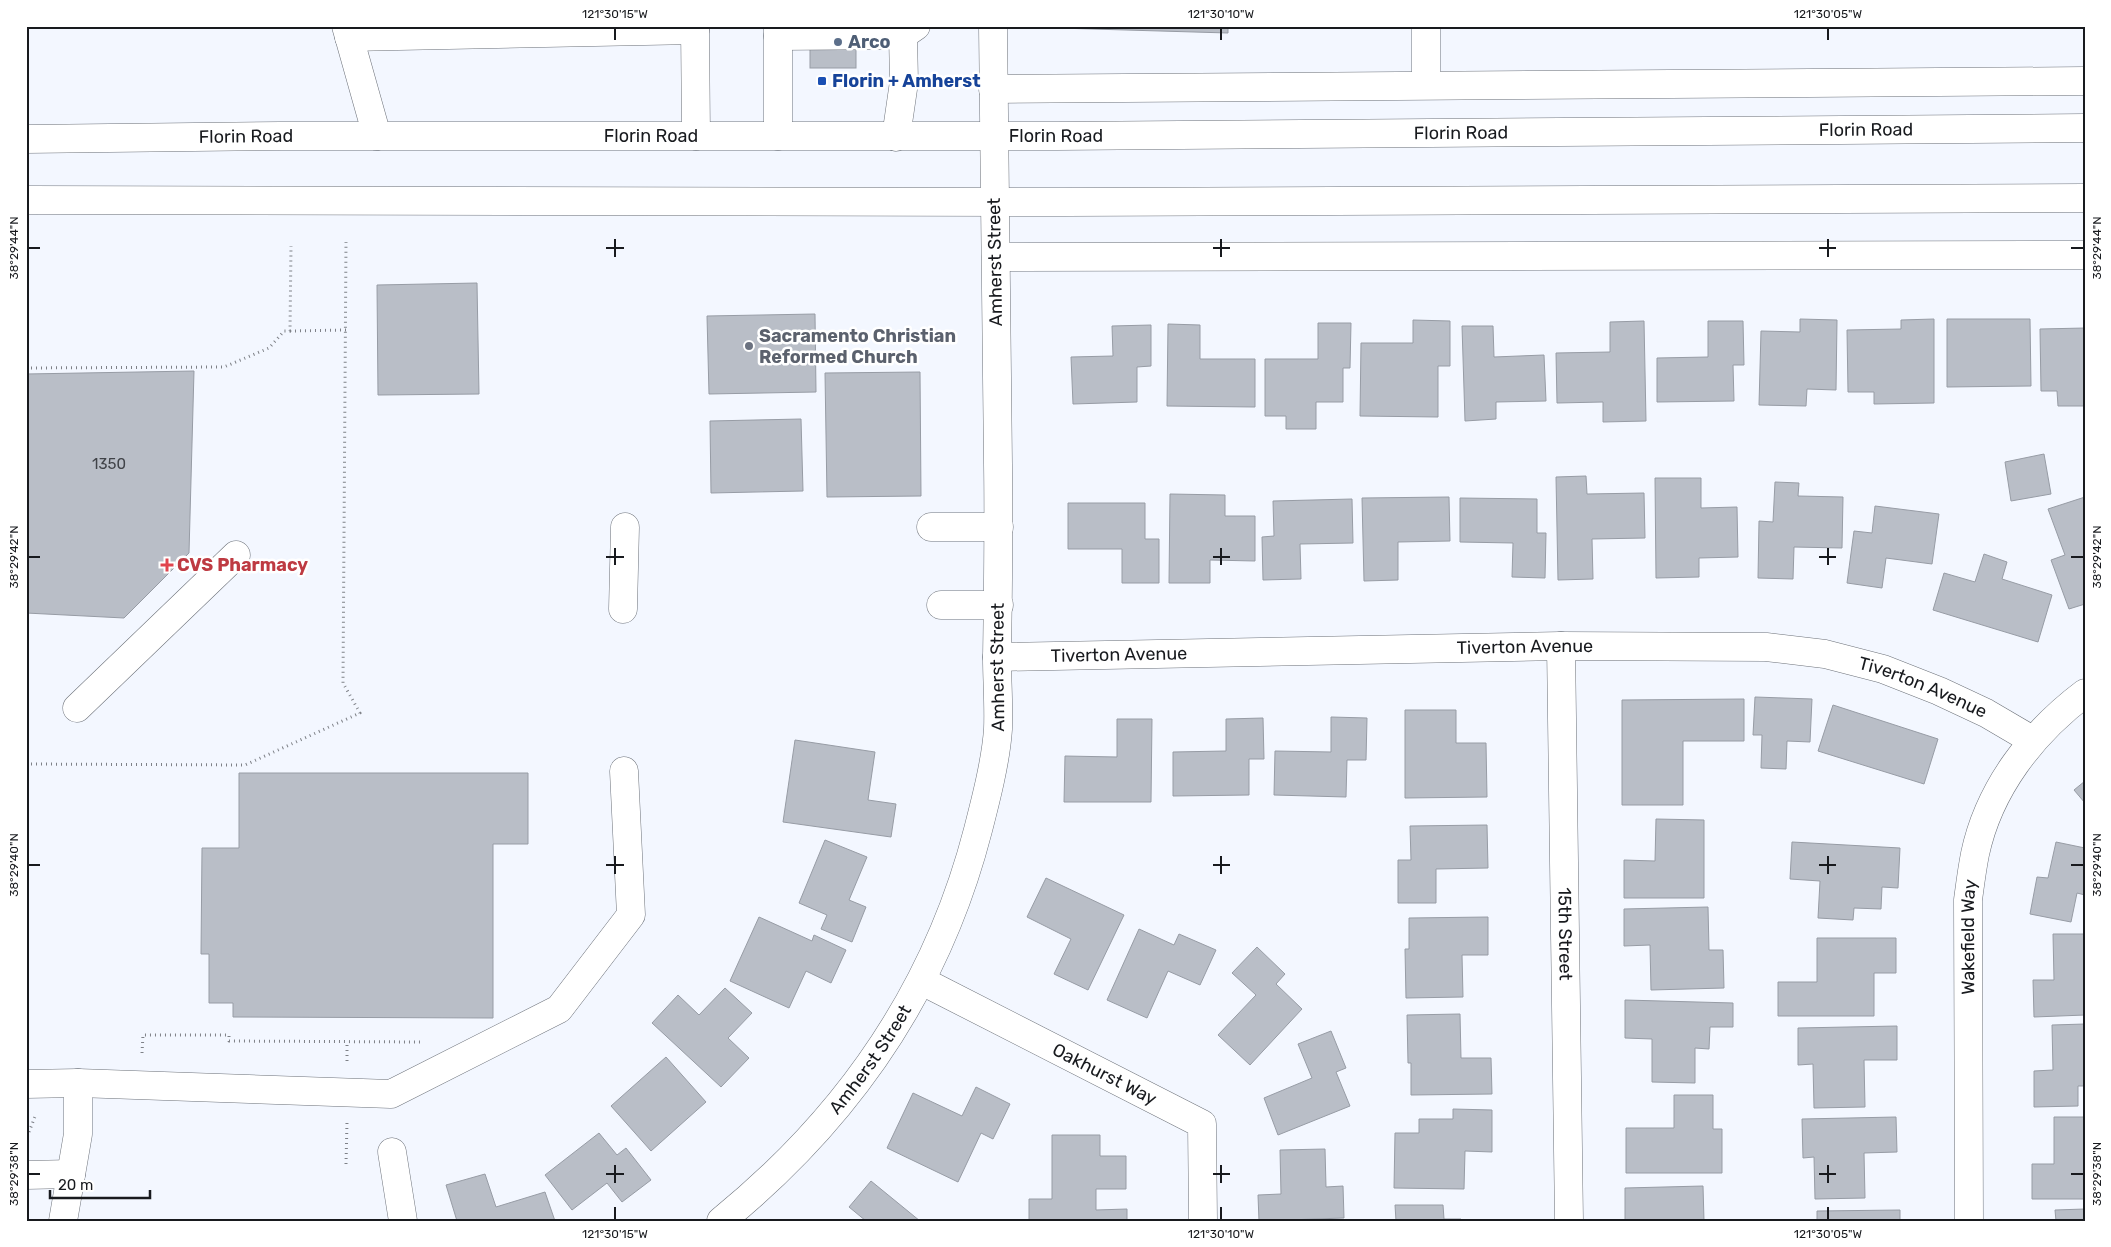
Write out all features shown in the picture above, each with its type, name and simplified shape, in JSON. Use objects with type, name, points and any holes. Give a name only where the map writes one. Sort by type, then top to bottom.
[{"type":"street","name":"Amherst Street","points":[[721,1221],[753,1194],[809,1140],[845,1098],[888,1038],[922,981],[935,953],[968,869],[984,807],[998,730],[999,527],[993,26]]},
{"type":"street","points":[[1426,26],[1426,85]]},
{"type":"street","points":[[377,136],[348,32],[695,28],[696,136]]},
{"type":"street","points":[[778,136],[778,31],[909,31],[896,137]]},
{"type":"street","points":[[993,89],[2085,81]]},
{"type":"street","name":"Florin Road","points":[[26,139],[377,136],[896,137],[2085,128]]},
{"type":"street","points":[[26,200],[994,202],[2085,198]]},
{"type":"street","points":[[996,257],[2085,255]]},
{"type":"street","points":[[623,609],[625,527]]},
{"type":"street","points":[[931,527],[999,527]]},
{"type":"street","points":[[77,708],[236,555]]},
{"type":"street","points":[[941,605],[999,605]]},
{"type":"street","name":"Tiverton Avenue","points":[[997,657],[1561,646],[1766,647],[1825,654],[1883,669],[1939,691],[1986,713],[2032,740]]},
{"type":"street","name":"15th Street","points":[[1561,646],[1569,1221]]},
{"type":"street","name":"Wakefield Way","points":[[1969,1221],[1968,900],[1975,853],[1990,807],[2014,764],[2032,740],[2058,713],[2085,693]]},
{"type":"street","points":[[38,1084],[78,1083],[391,1094],[560,1009],[631,916],[624,771]]},
{"type":"street","name":"Oakhurst Way","points":[[922,981],[1202,1124],[1203,1221]]},
{"type":"street","points":[[63,1221],[78,1134],[78,1083]]},
{"type":"street","points":[[392,1152],[403,1221]]},
{"type":"street","points":[[26,1175],[71,1174]]},
{"type":"path","points":[[26,764],[245,765],[360,713],[342,683],[346,242]]},
{"type":"path","points":[[290,331],[291,246]]},
{"type":"path","points":[[26,368],[224,367],[269,348],[284,331],[346,330]]},
{"type":"path","points":[[133,1052],[143,1053],[143,1035],[229,1035],[230,1041],[431,1042]]},
{"type":"path","points":[[29,1132],[38,1084]]},
{"type":"building","points":[[810,26],[856,26],[856,68],[810,68]]},
{"type":"building","points":[[1058,26],[1228,26],[1228,33],[1058,28]]},
{"type":"building","points":[[477,283],[479,394],[378,395],[377,285]]},
{"type":"building","points":[[815,314],[816,392],[709,394],[707,316]]},
{"type":"building","points":[[1800,319],[1837,320],[1836,390],[1807,389],[1806,406],[1759,405],[1761,331],[1800,332]]},
{"type":"building","points":[[1934,319],[1934,403],[1874,404],[1874,392],[1848,392],[1847,330],[1901,329],[1901,320]]},
{"type":"building","points":[[1947,319],[2030,319],[2031,386],[1947,387]]},
{"type":"building","points":[[1413,320],[1450,321],[1450,366],[1438,366],[1438,417],[1360,416],[1361,343],[1413,343]]},
{"type":"building","points":[[1644,321],[1646,421],[1603,422],[1603,402],[1557,403],[1556,353],[1610,352],[1610,322]]},
{"type":"building","points":[[1708,321],[1743,321],[1744,365],[1733,365],[1734,401],[1657,402],[1657,358],[1708,357]]},
{"type":"building","points":[[1318,323],[1351,323],[1350,368],[1343,368],[1343,402],[1316,402],[1316,429],[1286,429],[1286,416],[1265,416],[1265,359],[1318,359]]},
{"type":"building","points":[[1168,324],[1200,325],[1200,359],[1255,359],[1255,407],[1167,406]]},
{"type":"building","points":[[1151,325],[1151,366],[1137,367],[1137,402],[1073,404],[1071,357],[1113,356],[1112,326]]},
{"type":"building","points":[[1462,326],[1493,326],[1494,357],[1544,355],[1546,401],[1496,402],[1496,419],[1465,421]]},
{"type":"building","points":[[2085,328],[2085,406],[2058,406],[2057,391],[2041,391],[2040,329]]},
{"type":"building","name":"CVS Pharmacy","points":[[194,371],[189,553],[124,618],[26,613],[26,374]]},
{"type":"building","points":[[920,372],[921,496],[827,497],[825,373]]},
{"type":"building","points":[[801,419],[803,491],[711,493],[710,421]]},
{"type":"building","points":[[2044,454],[2051,494],[2011,501],[2005,462]]},
{"type":"building","points":[[1586,476],[1587,494],[1644,493],[1645,538],[1592,539],[1593,579],[1558,580],[1556,477]]},
{"type":"building","points":[[1655,478],[1701,478],[1701,508],[1737,507],[1738,557],[1699,558],[1699,577],[1656,578]]},
{"type":"building","points":[[1775,482],[1799,483],[1798,496],[1843,497],[1842,548],[1794,547],[1793,579],[1758,578],[1759,521],[1773,522]]},
{"type":"building","points":[[1170,494],[1225,495],[1225,516],[1255,516],[1255,561],[1210,560],[1210,583],[1169,583]]},
{"type":"building","points":[[1449,497],[1450,541],[1398,542],[1398,580],[1364,581],[1362,498]]},
{"type":"building","points":[[2085,497],[2085,604],[2069,609],[2051,560],[2065,555],[2048,509]]},
{"type":"building","points":[[1460,498],[1537,499],[1537,533],[1546,533],[1545,578],[1512,577],[1513,543],[1460,542]]},
{"type":"building","points":[[1352,499],[1353,543],[1300,544],[1301,579],[1263,580],[1262,537],[1274,536],[1273,501]]},
{"type":"building","points":[[1068,503],[1145,503],[1145,539],[1159,539],[1159,583],[1122,583],[1122,549],[1068,549]]},
{"type":"building","points":[[1875,506],[1939,514],[1932,564],[1886,558],[1882,588],[1847,583],[1854,531],[1872,533]]},
{"type":"building","points":[[1984,554],[2007,562],[2002,579],[2052,595],[2038,642],[1933,610],[1944,573],[1975,582]]},
{"type":"building","points":[[1755,697],[1812,699],[1810,742],[1787,741],[1786,769],[1761,768],[1762,735],[1753,735]]},
{"type":"building","points":[[1744,699],[1744,741],[1683,741],[1683,805],[1622,805],[1622,700]]},
{"type":"building","points":[[1833,705],[1938,739],[1924,784],[1818,751]]},
{"type":"building","points":[[1405,710],[1456,710],[1456,743],[1486,743],[1487,797],[1405,798]]},
{"type":"building","points":[[1331,717],[1367,718],[1366,760],[1347,760],[1346,797],[1274,795],[1275,751],[1331,752]]},
{"type":"building","points":[[1263,718],[1264,759],[1249,759],[1249,795],[1173,796],[1173,752],[1226,751],[1226,719]]},
{"type":"building","points":[[1117,719],[1152,719],[1151,802],[1064,802],[1065,756],[1117,757]]},
{"type":"building","points":[[795,740],[875,752],[868,800],[896,804],[891,837],[783,822]]},
{"type":"building","points":[[239,773],[528,773],[528,844],[493,844],[493,1018],[233,1017],[233,1003],[209,1003],[209,954],[201,954],[202,848],[239,848]]},
{"type":"building","points":[[2085,781],[2085,803],[2074,790]]},
{"type":"building","points":[[1656,819],[1704,820],[1704,898],[1624,898],[1624,860],[1655,861]]},
{"type":"building","points":[[1487,825],[1488,868],[1436,869],[1436,903],[1398,903],[1398,860],[1411,860],[1410,826]]},
{"type":"building","points":[[825,840],[867,857],[849,900],[866,907],[852,942],[821,929],[827,915],[799,903]]},
{"type":"building","points":[[1792,842],[1900,848],[1898,888],[1882,887],[1881,909],[1854,908],[1853,920],[1818,918],[1820,881],[1790,879]]},
{"type":"building","points":[[2056,842],[2085,848],[2085,895],[2077,893],[2071,922],[2030,914],[2037,877],[2048,878]]},
{"type":"building","points":[[1046,878],[1124,915],[1088,990],[1054,974],[1071,939],[1027,917]]},
{"type":"building","points":[[1708,907],[1709,950],[1723,950],[1724,988],[1651,990],[1650,945],[1624,946],[1624,909]]},
{"type":"building","points":[[759,917],[812,941],[814,935],[846,950],[831,983],[806,971],[789,1008],[730,981]]},
{"type":"building","points":[[1488,917],[1488,955],[1462,955],[1463,997],[1406,998],[1405,949],[1409,949],[1409,918]]},
{"type":"building","points":[[1139,929],[1174,945],[1179,934],[1216,950],[1200,985],[1168,971],[1147,1018],[1107,1000]]},
{"type":"building","points":[[2053,934],[2085,934],[2085,1015],[2034,1017],[2033,980],[2054,980]]},
{"type":"building","points":[[1817,938],[1896,938],[1896,973],[1874,973],[1874,1016],[1778,1016],[1778,982],[1817,982]]},
{"type":"building","points":[[1257,947],[1285,974],[1276,984],[1302,1009],[1250,1065],[1218,1035],[1256,995],[1232,973]]},
{"type":"building","points":[[725,988],[752,1013],[728,1038],[749,1058],[721,1087],[652,1023],[678,995],[699,1015]]},
{"type":"building","points":[[1625,1000],[1733,1003],[1733,1027],[1710,1027],[1709,1049],[1695,1048],[1695,1083],[1652,1082],[1652,1039],[1625,1038]]},
{"type":"building","points":[[1460,1014],[1461,1058],[1491,1058],[1492,1094],[1411,1095],[1411,1063],[1408,1063],[1407,1015]]},
{"type":"building","points":[[2085,1024],[2085,1086],[2078,1086],[2078,1106],[2034,1107],[2034,1071],[2053,1070],[2052,1025]]},
{"type":"building","points":[[1897,1026],[1897,1060],[1864,1060],[1865,1107],[1814,1108],[1813,1064],[1798,1065],[1798,1028]]},
{"type":"building","points":[[1331,1031],[1346,1068],[1336,1072],[1350,1106],[1278,1135],[1264,1098],[1312,1078],[1298,1044]]},
{"type":"building","points":[[666,1057],[706,1102],[651,1151],[611,1106]]},
{"type":"building","points":[[976,1087],[1010,1104],[993,1139],[981,1133],[958,1182],[887,1148],[913,1093],[962,1116]]},
{"type":"building","points":[[1674,1095],[1713,1095],[1713,1129],[1722,1129],[1722,1173],[1626,1173],[1626,1128],[1674,1128]]},
{"type":"building","points":[[1453,1109],[1492,1110],[1492,1152],[1465,1151],[1464,1189],[1394,1188],[1395,1133],[1419,1133],[1419,1119],[1453,1119]]},
{"type":"building","points":[[1896,1117],[1897,1152],[1864,1153],[1865,1198],[1815,1199],[1814,1157],[1803,1158],[1802,1119]]},
{"type":"building","points":[[2054,1117],[2085,1117],[2085,1199],[2032,1199],[2032,1164],[2054,1164]]},
{"type":"building","points":[[599,1133],[617,1155],[626,1148],[651,1180],[622,1202],[607,1183],[572,1210],[545,1175]]},
{"type":"building","points":[[1052,1135],[1100,1135],[1100,1156],[1126,1156],[1126,1189],[1096,1189],[1096,1210],[1127,1209],[1127,1221],[1029,1221],[1029,1199],[1052,1199]]},
{"type":"building","points":[[1325,1149],[1326,1187],[1343,1186],[1344,1218],[1259,1221],[1258,1195],[1281,1194],[1280,1150]]},
{"type":"building","points":[[485,1174],[496,1207],[545,1192],[555,1221],[457,1221],[446,1185]]},
{"type":"building","points":[[871,1181],[920,1221],[866,1221],[849,1207]]},
{"type":"building","points":[[1703,1186],[1704,1221],[1625,1221],[1625,1188]]},
{"type":"building","points":[[1395,1205],[1443,1205],[1444,1219],[1461,1219],[1461,1221],[1396,1221]]},
{"type":"building","points":[[2085,1209],[2085,1221],[2056,1221],[2055,1210]]},
{"type":"building","points":[[1900,1210],[1900,1221],[1817,1221],[1817,1211]]},
{"type":"place","name":"Arco","points":[[838,42]]},
{"type":"place","name":"Florin + Amherst","points":[[822,81]]},
{"type":"place","name":"Sacramento Christian Reformed Church","points":[[749,346]]},
{"type":"place","name":"CVS Pharmacy","points":[[167,565]]}]
